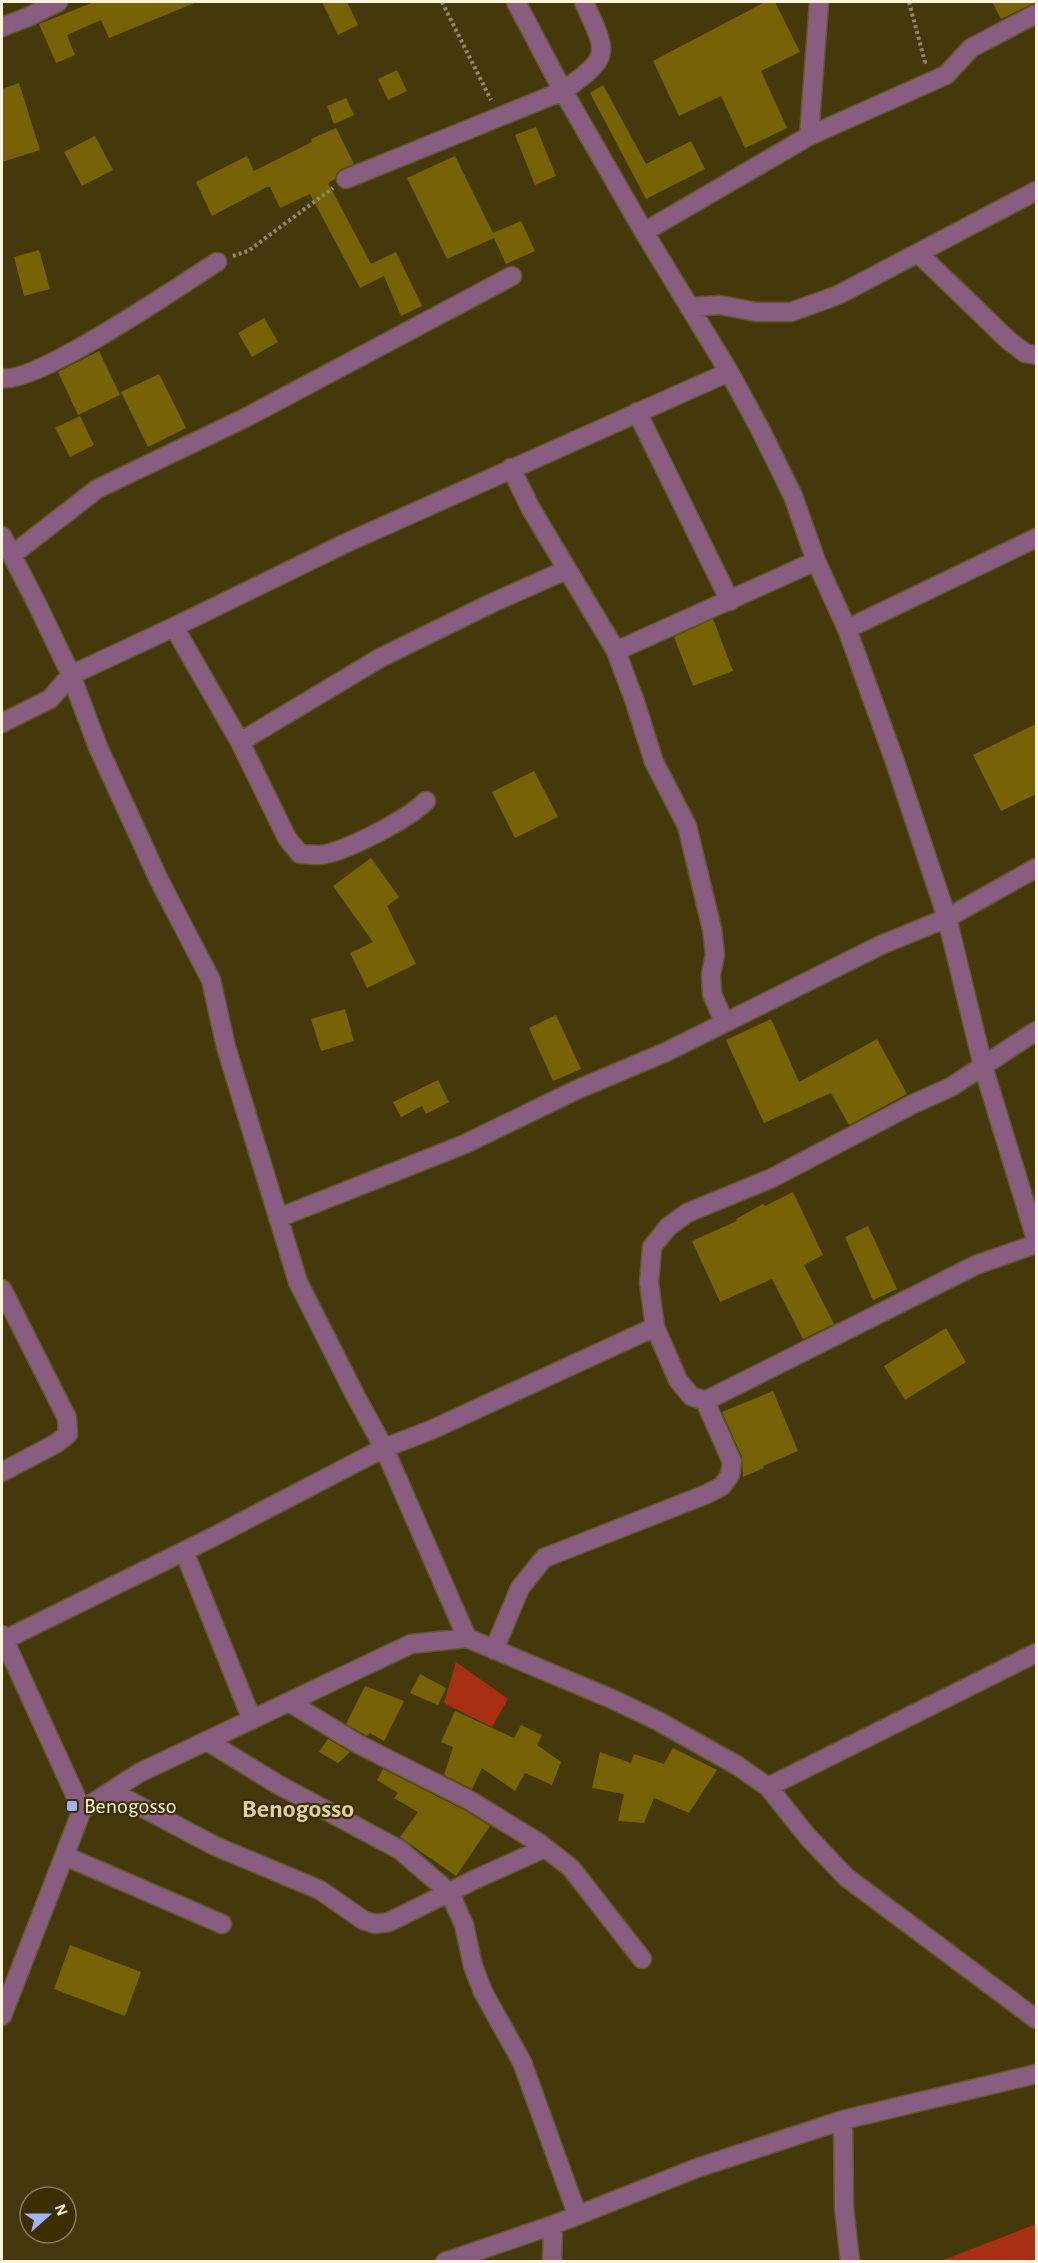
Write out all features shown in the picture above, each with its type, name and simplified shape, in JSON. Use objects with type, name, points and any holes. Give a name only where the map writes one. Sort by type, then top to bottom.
[{"type":"street","points":[[2,27],[58,2]]},
{"type":"street","points":[[516,2],[563,91],[644,232],[729,372],[793,496],[816,561],[847,628],[894,759],[946,918],[982,1066],[1036,1239]]},
{"type":"street","points":[[346,179],[563,91],[592,70],[601,57],[602,42],[584,2]]},
{"type":"street","points":[[809,136],[819,2]]},
{"type":"street","points":[[644,232],[809,136],[945,75],[971,48],[1036,14]]},
{"type":"street","points":[[689,307],[720,305],[756,312],[791,312],[838,295],[1036,191]]},
{"type":"street","points":[[918,253],[1008,340],[1025,353],[1036,355]]},
{"type":"street","points":[[2,378],[21,376],[59,360],[217,262]]},
{"type":"street","points":[[12,555],[97,489],[245,417],[512,276]]},
{"type":"street","points":[[2,723],[50,699],[70,675],[346,543],[729,372]]},
{"type":"street","points":[[637,412],[730,601]]},
{"type":"street","points":[[511,468],[531,509],[616,651],[654,762],[687,826],[712,928],[715,954],[711,974],[712,994],[724,1022]]},
{"type":"street","points":[[2,536],[70,675],[98,747],[145,849],[211,980],[226,1047],[298,1282],[384,1449],[467,1638]]},
{"type":"street","points":[[847,628],[1036,538]]},
{"type":"street","points":[[616,651],[816,561]]},
{"type":"street","points":[[240,742],[380,658],[494,602],[566,570]]},
{"type":"street","points":[[174,627],[240,742],[287,838],[300,854],[320,855],[351,845],[415,812],[426,801]]},
{"type":"street","points":[[279,1218],[465,1144],[576,1090],[666,1052],[881,945],[946,918],[1036,868]]},
{"type":"street","points":[[1036,1031],[951,1087],[913,1104],[772,1178],[687,1213],[668,1227],[652,1247],[648,1283],[655,1327],[678,1380],[691,1396],[705,1401],[976,1265],[1036,1244]]},
{"type":"street","points":[[2,1289],[67,1418],[68,1434],[57,1443],[2,1472]]},
{"type":"street","points":[[82,1810],[3,1638],[184,1551],[384,1449],[431,1430],[655,1327]]},
{"type":"street","points":[[494,1650],[520,1588],[544,1558],[722,1486],[730,1475],[732,1462],[705,1401]]},
{"type":"street","points":[[184,1551],[252,1720]]},
{"type":"street","points":[[2,2016],[82,1810],[139,1773],[411,1644],[467,1638],[612,1699],[658,1721],[738,1766],[768,1787],[808,1837],[846,1877],[1036,2019]]},
{"type":"street","points":[[768,1787],[1036,1653]]},
{"type":"street","points":[[289,1702],[358,1744],[469,1800],[545,1848],[571,1868],[642,1959]]},
{"type":"street","points":[[207,1741],[277,1785],[400,1850],[450,1893],[464,1925],[473,1966],[483,1992],[522,2062],[577,2214]]},
{"type":"street","points":[[111,1791],[215,1846],[321,1890],[363,1920],[375,1924],[389,1922],[545,1848]]},
{"type":"street","points":[[64,1856],[222,1924]]},
{"type":"street","points":[[445,2262],[553,2225],[697,2168],[843,2120],[1036,2074]]},
{"type":"street","points":[[843,2120],[844,2207],[850,2262]]},
{"type":"street","points":[[552,2262],[553,2225]]},
{"type":"path","points":[[442,2],[498,116]]},
{"type":"path","points":[[909,2],[924,62],[915,68]]},
{"type":"path","points":[[217,262],[248,251],[346,179]]},
{"type":"shaded area","points":[[456,1662],[508,1699],[492,1727],[444,1703]]},
{"type":"shaded area","points":[[1036,2224],[1036,2261],[941,2261]]},
{"type":"building","points":[[94,2],[197,2],[109,38],[101,20],[67,35],[75,55],[56,63],[39,24]]},
{"type":"building","points":[[322,2],[347,2],[358,25],[338,35]]},
{"type":"building","points":[[765,2],[775,2],[800,52],[761,71],[787,128],[745,148],[721,96],[679,116],[653,61]]},
{"type":"building","points":[[992,2],[1036,2],[1001,19]]},
{"type":"building","points":[[397,70],[407,91],[388,100],[378,79]]},
{"type":"building","points":[[19,83],[40,150],[2,162],[2,89]]},
{"type":"building","points":[[603,85],[646,164],[691,141],[705,169],[646,199],[590,93]]},
{"type":"building","points":[[346,98],[354,115],[334,124],[327,106]]},
{"type":"building","points":[[536,127],[556,176],[535,185],[515,135]]},
{"type":"building","points":[[336,128],[354,164],[341,169],[335,179],[328,183],[371,264],[396,252],[422,306],[401,316],[384,276],[360,288],[310,194],[280,208],[270,187],[267,187],[212,216],[196,182],[247,156],[254,171],[312,142],[311,139]]},
{"type":"building","points":[[95,136],[113,170],[82,186],[64,152]]},
{"type":"building","points":[[455,156],[493,233],[521,221],[535,251],[506,264],[494,238],[447,259],[407,178]]},
{"type":"building","points":[[39,250],[50,289],[24,296],[14,257]]},
{"type":"building","points":[[264,318],[278,342],[252,357],[238,333]]},
{"type":"building","points":[[99,351],[120,395],[78,415],[58,372]]},
{"type":"building","points":[[159,374],[186,428],[148,447],[121,392]]},
{"type":"building","points":[[80,416],[94,445],[70,457],[55,428]]},
{"type":"building","points":[[713,619],[733,671],[693,686],[674,637]]},
{"type":"building","points":[[1036,724],[1036,794],[1001,811],[973,755]]},
{"type":"building","points":[[534,771],[558,817],[515,838],[492,792]]},
{"type":"building","points":[[371,858],[399,897],[387,906],[416,964],[367,988],[350,953],[373,942],[333,886]]},
{"type":"building","points":[[345,1009],[354,1041],[321,1051],[311,1019]]},
{"type":"building","points":[[556,1015],[581,1069],[553,1081],[529,1028]]},
{"type":"building","points":[[771,1019],[799,1082],[877,1039],[907,1094],[849,1125],[831,1093],[764,1123],[726,1040]]},
{"type":"building","points":[[438,1080],[449,1102],[426,1114],[422,1106],[401,1117],[393,1102]]},
{"type":"building","points":[[793,1192],[823,1255],[804,1265],[834,1324],[803,1339],[772,1279],[720,1302],[692,1241],[737,1221],[736,1219],[763,1204],[765,1206]]},
{"type":"building","points":[[868,1226],[897,1289],[873,1300],[845,1237]]},
{"type":"building","points":[[946,1328],[966,1362],[905,1400],[884,1366]]},
{"type":"building","points":[[773,1391],[798,1451],[743,1477],[742,1457],[722,1412]]},
{"type":"building","points":[[420,1674],[446,1688],[438,1705],[410,1693]]},
{"type":"building","points":[[365,1686],[404,1701],[384,1741],[370,1733],[367,1736],[346,1724]]},
{"type":"building","points":[[455,1711],[514,1738],[521,1725],[542,1735],[537,1745],[561,1762],[552,1785],[525,1773],[515,1791],[482,1768],[472,1789],[444,1775],[453,1747],[441,1742]]},
{"type":"building","points":[[328,1739],[350,1752],[338,1763],[319,1752]]},
{"type":"building","points":[[673,1748],[717,1770],[689,1813],[654,1798],[644,1823],[618,1821],[624,1794],[592,1788],[600,1752],[631,1763],[634,1754],[664,1764]]},
{"type":"building","points":[[383,1769],[464,1810],[490,1826],[456,1876],[400,1837],[418,1812],[394,1798],[398,1793],[377,1780]]},
{"type":"building","points":[[70,1945],[141,1972],[125,2016],[54,1989]]},
{"type":"place","name":"Benogosso","points":[[72,1806]]},
{"type":"district","name":"Benogosso","points":[[298,1809]]}]
